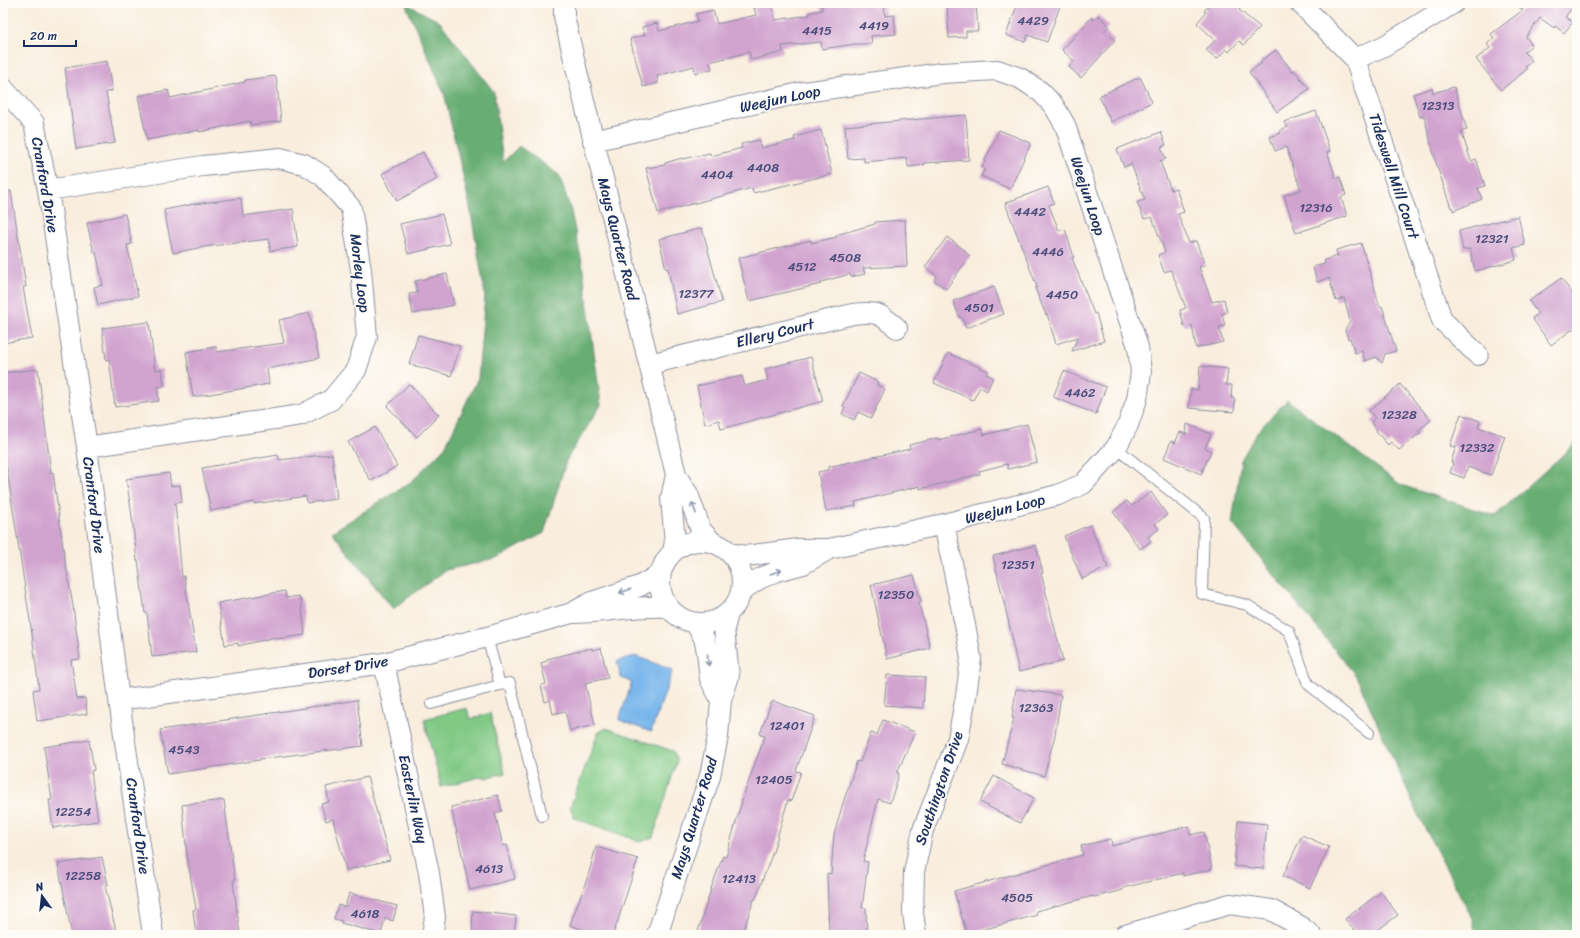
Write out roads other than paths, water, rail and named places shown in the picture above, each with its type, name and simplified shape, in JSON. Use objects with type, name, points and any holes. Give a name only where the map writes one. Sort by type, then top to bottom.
[{"type":"street","name":"Mays Quarter Road","points":[[564,3],[564,16],[593,141],[650,364],[676,475],[688,494],[701,530],[712,542],[722,546],[730,553],[736,561],[742,580],[742,590],[734,607],[728,614],[724,629],[729,676],[721,700],[718,736],[710,776],[658,935]]},
{"type":"street","name":"Tideswell Mill Court","points":[[1300,3],[1355,59],[1442,320],[1478,355]]},
{"type":"street","points":[[1355,59],[1384,46],[1454,3]]},
{"type":"street","name":"Weejun Loop","points":[[593,141],[804,92],[942,73],[997,70],[1020,78],[1041,92],[1054,106],[1065,125],[1138,347],[1141,372],[1137,399],[1116,448],[1083,484],[1058,495],[944,524],[829,549],[798,549],[746,556],[730,553]]},
{"type":"street","name":"Cranford Drive","points":[[3,88],[34,123],[48,190],[86,447],[119,700],[153,935]]},
{"type":"street","name":"Morley Loop","points":[[48,190],[203,166],[280,158],[304,164],[323,176],[351,208],[361,270],[367,337],[356,370],[331,400],[301,415],[86,447]]},
{"type":"street","name":"Ellery Court","points":[[650,364],[853,314],[871,312],[884,317],[897,328]]},
{"type":"street","name":"Mays Quarter Road","points":[[673,551],[675,542],[671,498],[676,475]]},
{"type":"street","name":"Southington Drive","points":[[916,935],[913,913],[914,872],[923,830],[958,739],[966,696],[970,658],[966,630],[944,524]]},
{"type":"street","points":[[712,542],[698,541],[685,544],[673,551],[664,562],[660,574],[659,586],[661,597],[667,607],[675,615],[685,621],[696,624],[713,622],[728,614]]},
{"type":"street","name":"Weejun Loop","points":[[742,590],[759,578],[780,570],[803,564],[829,549]]},
{"type":"street","name":"Dorset Drive","points":[[572,614],[592,602],[640,586],[660,574]]},
{"type":"street","name":"Dorset Drive","points":[[119,700],[384,663],[572,614],[595,613],[647,606],[667,607]]},
{"type":"street","points":[[696,624],[704,638],[710,679],[721,700]]},
{"type":"street","name":"Easterlin Way","points":[[384,663],[429,873],[435,917],[432,935]]},
{"type":"street","points":[[1125,935],[1230,904],[1271,910],[1300,926],[1311,935]]},
{"type":"lane","points":[[1116,448],[1204,518],[1202,594],[1247,605],[1289,631],[1308,684],[1369,733]]},
{"type":"lane","points":[[487,637],[500,685]]},
{"type":"lane","points":[[430,704],[510,683],[542,816]]},
{"type":"water","points":[[635,656],[673,670],[651,732],[619,720],[632,682],[621,678],[617,661]]}]
